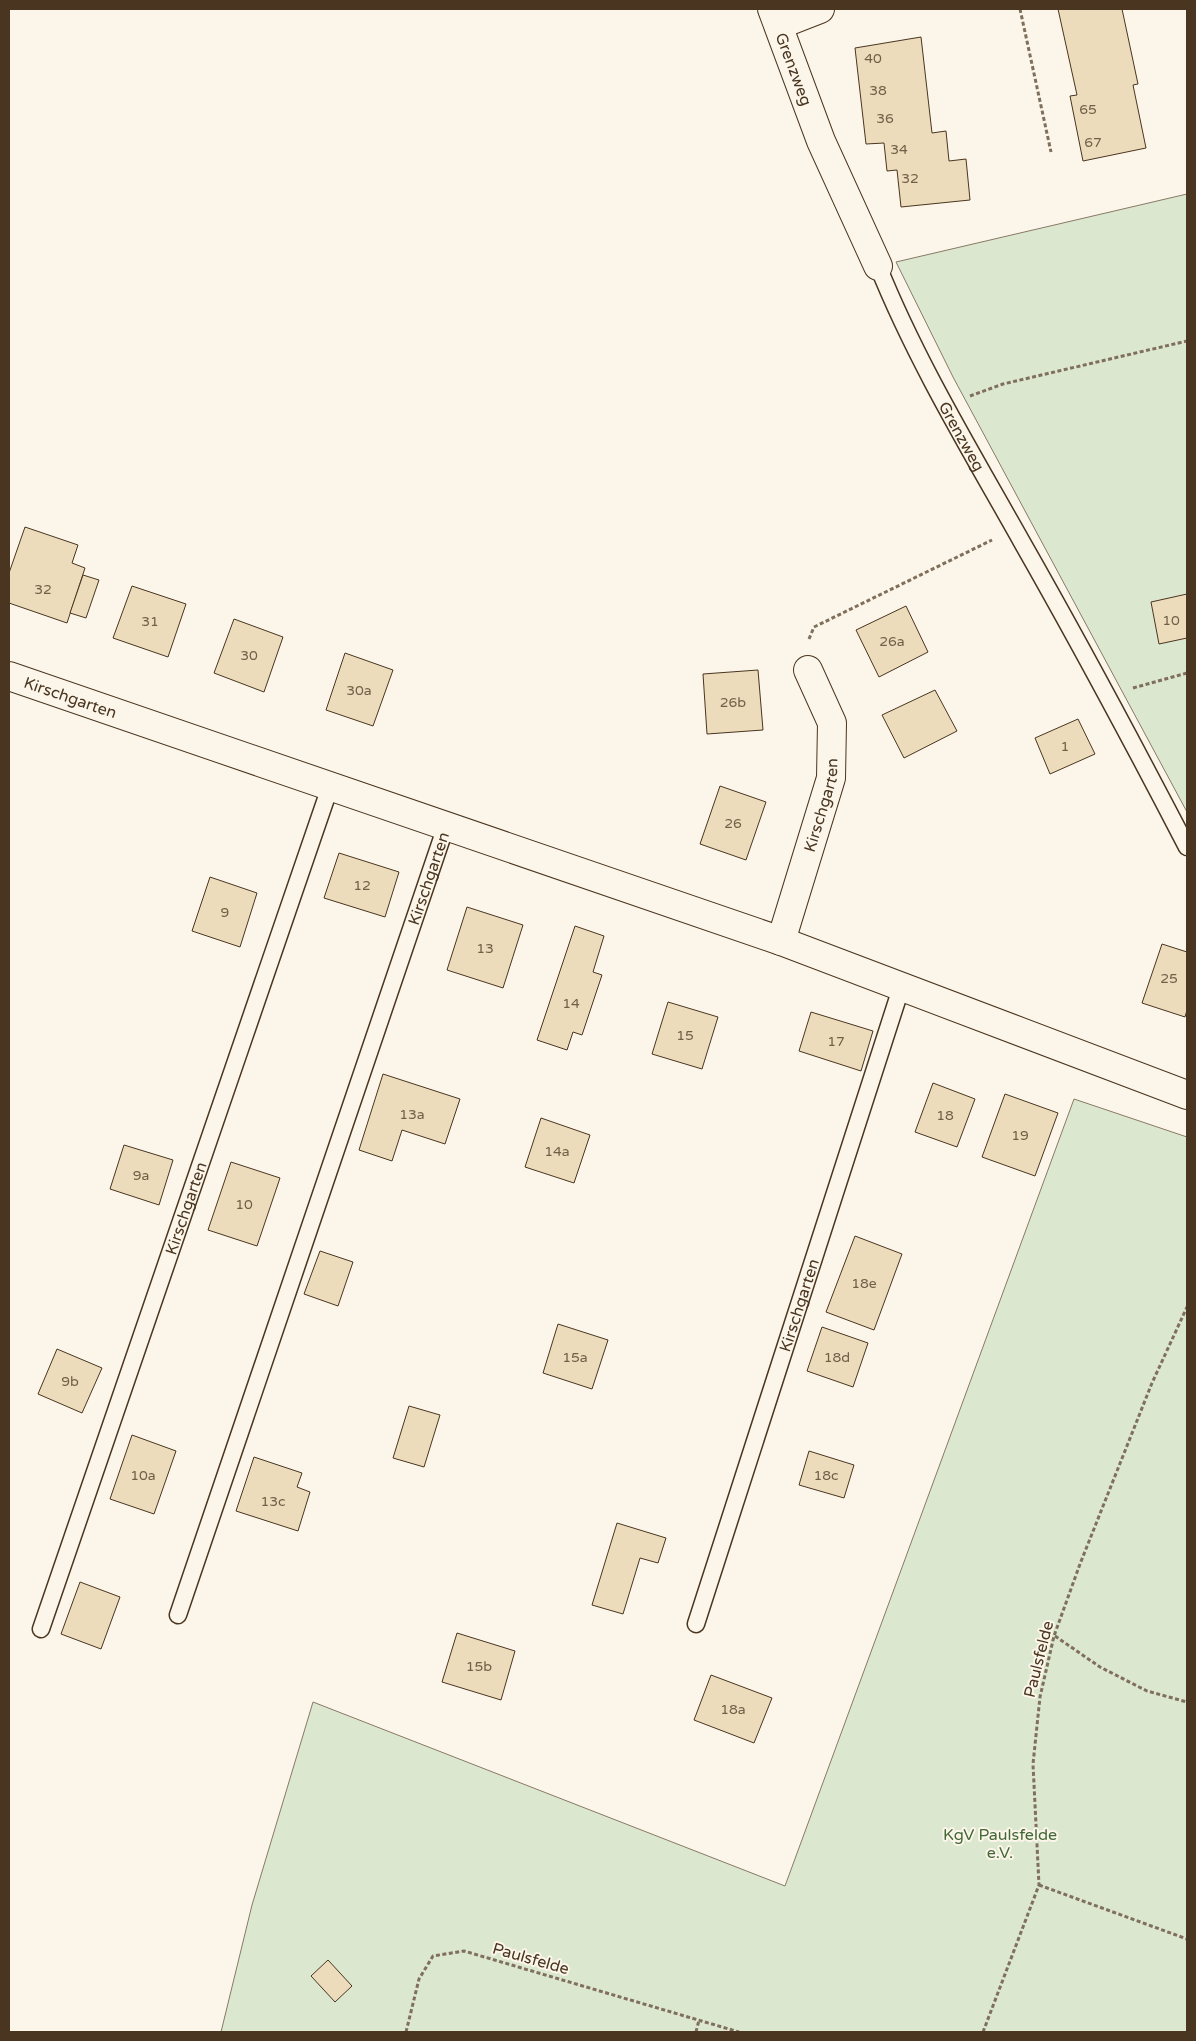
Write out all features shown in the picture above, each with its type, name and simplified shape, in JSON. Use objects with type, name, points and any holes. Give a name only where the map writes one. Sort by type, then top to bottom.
[{"type":"street","points":[[776,17],[820,9]]},
{"type":"street","name":"Grenzweg","points":[[776,17],[821,141],[878,266]]},
{"type":"street","name":"Kirschgarten","points":[[781,941],[832,778],[832,723],[808,670]]},
{"type":"street","name":"Kirschgarten","points":[[9,676],[781,941],[902,985],[1187,1095]]},
{"type":"lane","name":"Grenzweg","points":[[878,266],[903,322],[945,405],[1108,694],[1187,847]]},
{"type":"lane","name":"Kirschgarten","points":[[41,1629],[330,787]]},
{"type":"lane","name":"Kirschgarten","points":[[178,1615],[446,826]]},
{"type":"lane","name":"Kirschgarten","points":[[696,1624],[902,985]]},
{"type":"path","points":[[1020,9],[1051,152]]},
{"type":"path","points":[[945,405],[1002,384],[1187,341]]},
{"type":"path","points":[[808,670],[809,635],[814,627],[1014,528]]},
{"type":"path","points":[[1108,694],[1187,673]]},
{"type":"path","name":"Paulsfelde","points":[[983,2032],[1039,1885],[1033,1764],[1040,1697],[1054,1636],[1080,1564],[1152,1383],[1187,1307]]},
{"type":"path","points":[[1054,1636],[1100,1667],[1147,1691],[1187,1702]]},
{"type":"path","points":[[1039,1885],[1187,1939]]},
{"type":"path","name":"Paulsfelde","points":[[406,2032],[419,1980],[433,1956],[464,1951],[739,2032]]},
{"type":"path","points":[[696,2032],[699,2020]]},
{"type":"green space","points":[[1187,194],[1187,812],[953,377],[896,262]]},
{"type":"green space","name":"KgV Paulsfelde e.V.","points":[[1074,1099],[1187,1137],[1187,2032],[221,2032],[252,1905],[313,1702],[785,1886]]},
{"type":"building","points":[[1058,9],[1122,9],[1138,84],[1133,85],[1146,148],[1083,161],[1070,96],[1077,95]]},
{"type":"building","points":[[921,37],[932,133],[946,131],[949,161],[966,159],[970,200],[901,207],[897,170],[887,171],[884,143],[866,144],[855,48]]},
{"type":"building","points":[[25,527],[78,545],[72,563],[85,568],[67,623],[9,603],[9,573]]},
{"type":"building","points":[[83,575],[99,580],[86,618],[70,613]]},
{"type":"building","points":[[132,586],[186,604],[168,657],[113,638]]},
{"type":"building","points":[[1187,594],[1187,638],[1159,644],[1151,602]]},
{"type":"building","points":[[906,606],[928,652],[879,677],[856,630]]},
{"type":"building","points":[[234,619],[283,637],[264,692],[214,673]]},
{"type":"building","points":[[345,653],[393,670],[373,726],[326,710]]},
{"type":"building","points":[[758,670],[763,730],[707,734],[703,674]]},
{"type":"building","points":[[935,690],[957,731],[904,758],[882,715]]},
{"type":"building","points":[[1078,719],[1095,754],[1050,774],[1035,738]]},
{"type":"building","points":[[720,786],[766,802],[746,860],[700,844]]},
{"type":"building","points":[[339,853],[399,872],[385,917],[324,898]]},
{"type":"building","points":[[210,877],[257,893],[240,947],[192,931]]},
{"type":"building","points":[[467,907],[523,925],[503,988],[447,970]]},
{"type":"building","points":[[575,926],[604,936],[593,972],[602,975],[582,1035],[573,1032],[567,1050],[537,1040]]},
{"type":"building","points":[[1162,944],[1187,952],[1187,1010],[1185,1017],[1142,1003]]},
{"type":"building","points":[[668,1002],[718,1017],[702,1069],[652,1054]]},
{"type":"building","points":[[811,1012],[873,1031],[861,1071],[799,1051]]},
{"type":"building","points":[[383,1074],[460,1099],[445,1144],[402,1130],[392,1161],[359,1150]]},
{"type":"building","points":[[933,1083],[975,1099],[957,1147],[915,1132]]},
{"type":"building","points":[[1005,1094],[1058,1113],[1035,1176],[982,1157]]},
{"type":"building","points":[[541,1118],[590,1135],[574,1183],[525,1167]]},
{"type":"building","points":[[124,1145],[173,1160],[159,1205],[110,1189]]},
{"type":"building","points":[[231,1162],[280,1178],[257,1246],[208,1230]]},
{"type":"building","points":[[855,1236],[902,1254],[874,1330],[826,1312]]},
{"type":"building","points":[[320,1251],[353,1262],[338,1306],[304,1294]]},
{"type":"building","points":[[558,1324],[608,1340],[592,1389],[543,1373]]},
{"type":"building","points":[[822,1327],[868,1343],[853,1387],[807,1371]]},
{"type":"building","points":[[57,1349],[102,1368],[82,1413],[38,1394]]},
{"type":"building","points":[[409,1406],[440,1415],[424,1467],[393,1458]]},
{"type":"building","points":[[132,1435],[176,1451],[154,1514],[110,1499]]},
{"type":"building","points":[[809,1451],[854,1465],[844,1498],[799,1485]]},
{"type":"building","points":[[254,1457],[302,1473],[297,1487],[310,1492],[298,1531],[236,1511]]},
{"type":"building","points":[[617,1523],[666,1538],[658,1563],[640,1558],[623,1614],[592,1605]]},
{"type":"building","points":[[80,1582],[120,1597],[101,1649],[61,1634]]},
{"type":"building","points":[[457,1633],[515,1651],[501,1700],[442,1682]]},
{"type":"building","points":[[711,1675],[772,1698],[754,1743],[694,1720]]},
{"type":"building","points":[[328,1960],[352,1986],[335,2002],[311,1976]]}]
